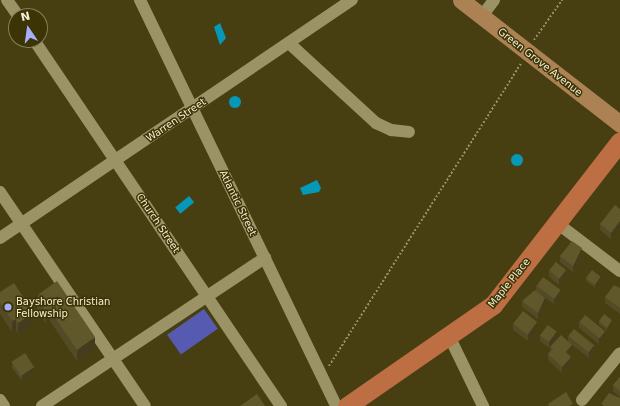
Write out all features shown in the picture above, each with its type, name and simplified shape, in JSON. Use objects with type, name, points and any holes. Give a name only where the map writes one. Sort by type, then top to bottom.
[{"type":"main road","name":"Maple Place","points":[[348,406],[450,338],[493,305],[620,141]]},
{"type":"street","name":"Atlantic Street","points":[[140,0],[336,406]]},
{"type":"street","name":"Warren Street","points":[[0,238],[290,44],[352,0]]},
{"type":"street","name":"Green Grove Avenue","points":[[461,0],[620,124]]},
{"type":"street","points":[[482,16],[494,0]]},
{"type":"street","points":[[290,44],[376,123],[391,130],[409,132]]},
{"type":"street","name":"Church Street","points":[[39,48],[281,406]]},
{"type":"street","points":[[0,192],[145,406]]},
{"type":"street","points":[[557,223],[620,271]]},
{"type":"street","points":[[42,406],[207,295],[265,258]]},
{"type":"street","points":[[450,338],[483,406]]},
{"type":"street","points":[[582,400],[620,353]]},
{"type":"street","points":[[0,400],[4,406]]},
{"type":"path","points":[[332,371],[328,364],[527,52],[562,0]]},
{"type":"shaded area","points":[[204,309],[218,329],[181,354],[167,335]]},
{"type":"water","points":[[220,23],[226,38],[220,45],[214,27]]},
{"type":"water","points":[[233,96],[237,96],[241,102],[237,108],[233,108],[229,104],[229,100]]},
{"type":"water","points":[[517,154],[521,156],[523,160],[521,164],[517,166],[513,164],[511,160],[513,156]]},
{"type":"water","points":[[317,180],[321,188],[319,192],[303,195],[300,188]]},
{"type":"water","points":[[189,196],[194,202],[180,214],[175,208]]},
{"type":"building","points":[[615,205],[620,209],[620,221],[611,233],[600,224]]},
{"type":"building","points":[[572,241],[582,248],[573,266],[560,256]]},
{"type":"building","points":[[556,262],[566,270],[559,279],[549,271]]},
{"type":"building","points":[[592,270],[601,277],[595,285],[586,278]]},
{"type":"building","points":[[543,277],[561,290],[554,299],[537,286]]},
{"type":"building","points":[[57,281],[95,337],[77,350],[50,310],[46,312],[37,299],[39,294]]},
{"type":"building","points":[[14,283],[31,309],[28,311],[31,315],[18,323],[16,319],[12,321],[0,303],[0,292]]},
{"type":"building","points":[[614,285],[620,288],[620,308],[605,297]]},
{"type":"building","points":[[535,290],[545,298],[538,313],[522,301]]},
{"type":"building","points":[[523,311],[537,322],[527,335],[513,324]]},
{"type":"building","points":[[604,314],[612,320],[607,328],[599,321]]},
{"type":"building","points":[[585,315],[605,331],[600,338],[579,322]]},
{"type":"building","points":[[548,325],[557,332],[549,342],[540,335]]},
{"type":"building","points":[[574,329],[594,345],[589,352],[568,336]]},
{"type":"building","points":[[561,335],[572,345],[566,352],[571,357],[562,367],[548,354],[553,349],[550,347]]},
{"type":"building","points":[[25,353],[34,367],[21,376],[12,362]]},
{"type":"building","points":[[620,377],[620,391],[613,385]]},
{"type":"building","points":[[566,392],[573,404],[569,406],[549,406],[548,404]]},
{"type":"building","points":[[609,393],[620,398],[620,406],[604,406],[601,404]]},
{"type":"building","points":[[257,394],[265,406],[240,406]]},
{"type":"place","name":"Bayshore Christian Fellowship","points":[[8,307]]}]
